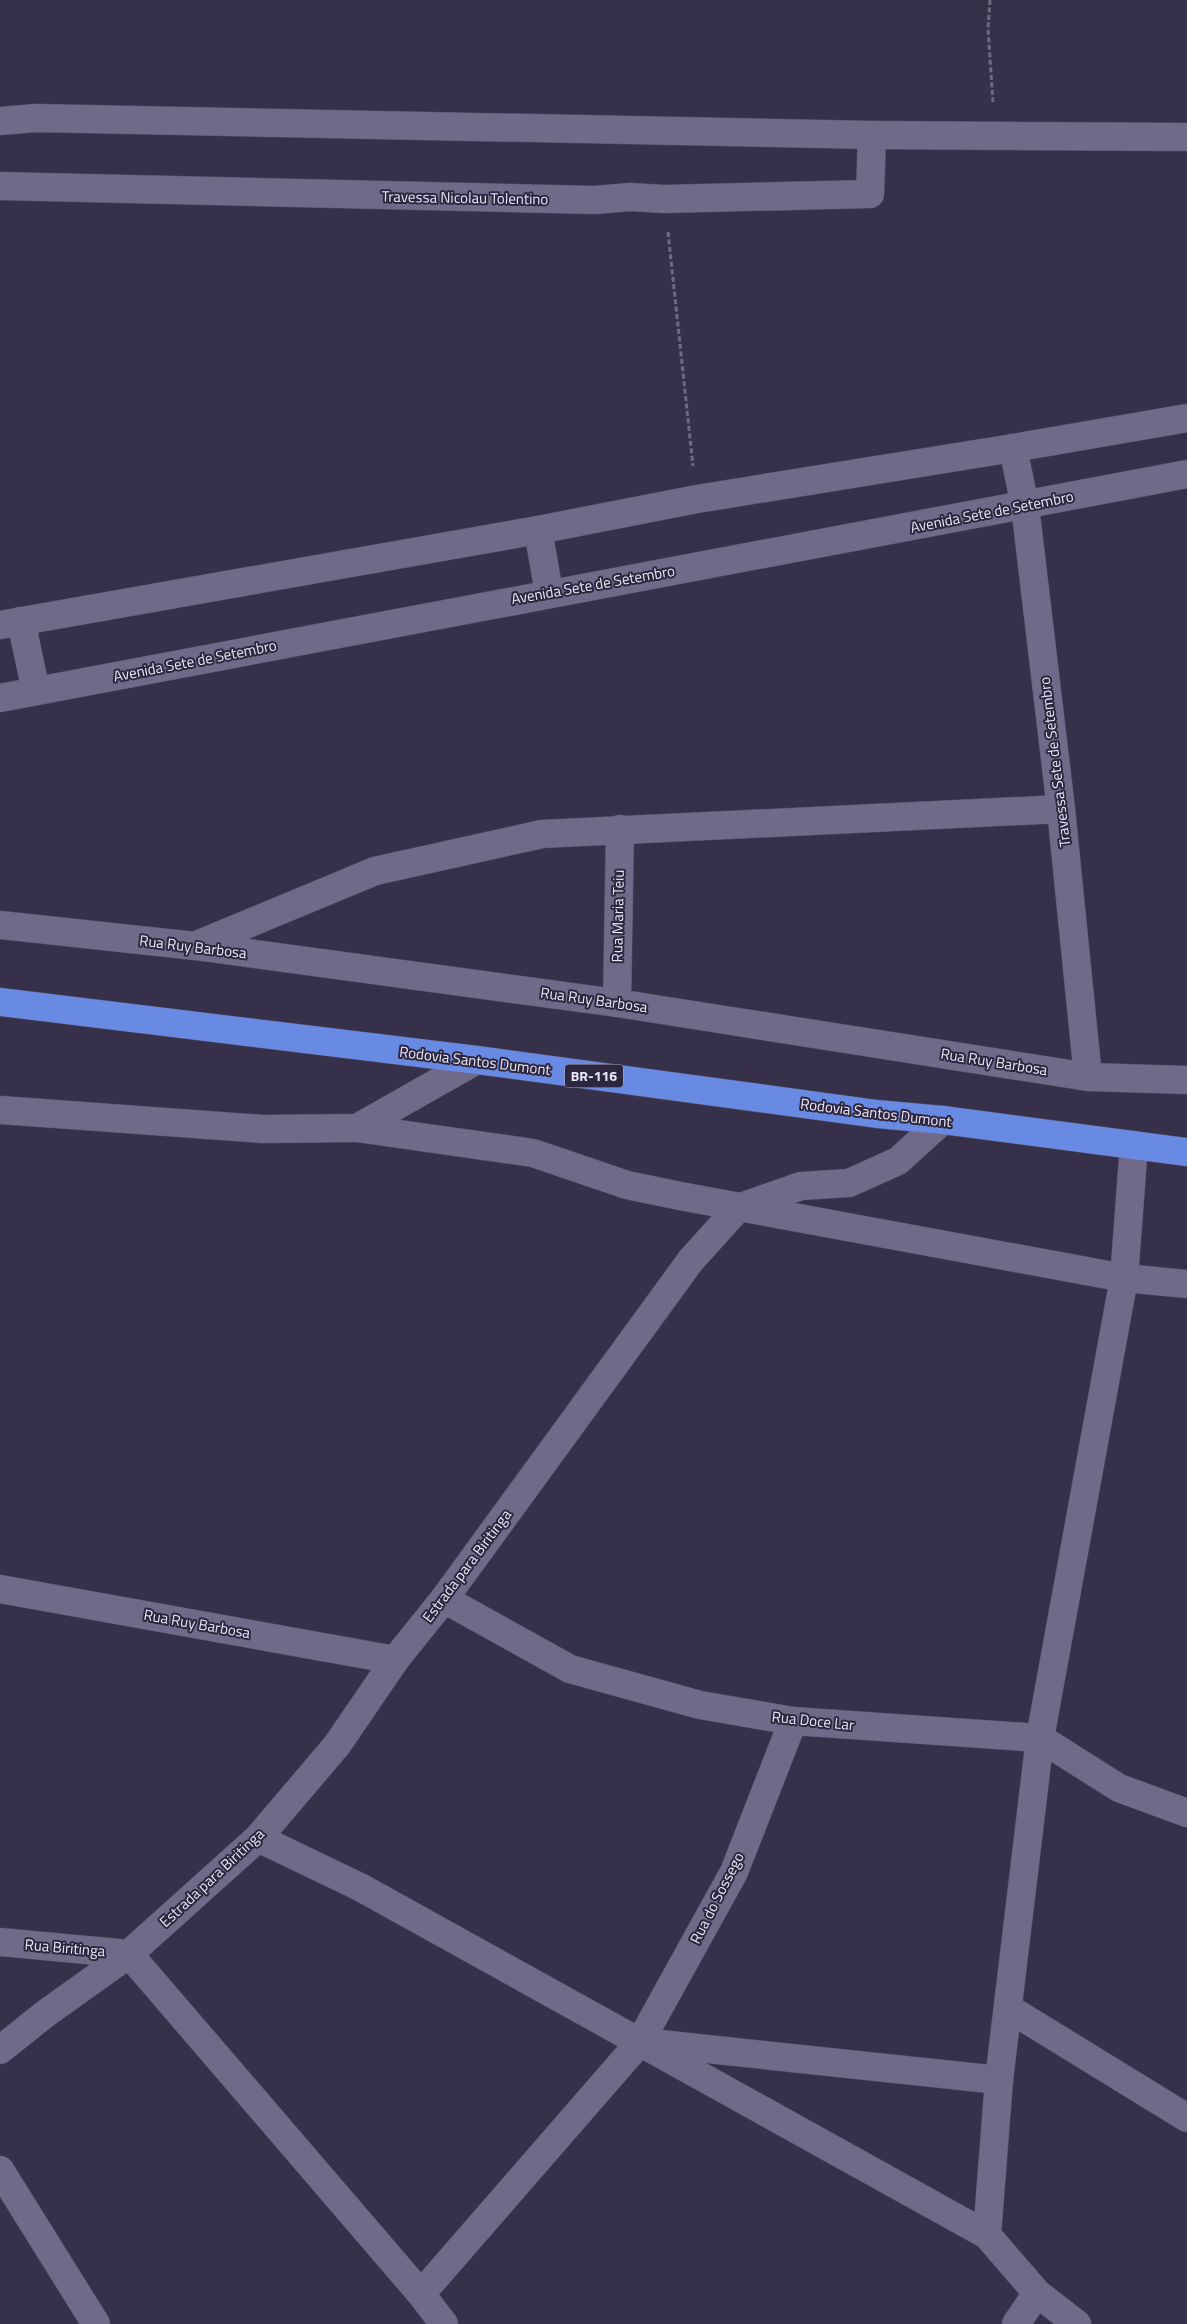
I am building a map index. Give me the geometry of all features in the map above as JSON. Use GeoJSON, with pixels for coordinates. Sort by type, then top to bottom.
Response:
{"type":"FeatureCollection","features":[{"type":"Feature","properties":{"kind":"highway","name":"Rodovia Santos Dumont"},"geometry":{"type":"LineString","coordinates":[[0,1002],[477,1060],[868,1113],[943,1120],[1187,1152]]}},
{"type":"Feature","properties":{"kind":"street"},"geometry":{"type":"LineString","coordinates":[[0,121],[36,118],[872,135],[1187,137]]}},
{"type":"Feature","properties":{"kind":"street","name":"Travessa Nicolau Tolentino"},"geometry":{"type":"LineString","coordinates":[[0,186],[595,200],[630,197],[664,199],[870,194],[872,135]]}},
{"type":"Feature","properties":{"kind":"street"},"geometry":{"type":"LineString","coordinates":[[36,691],[11,623],[538,530],[697,499],[1187,418]]}},
{"type":"Feature","properties":{"kind":"street","name":"Travessa Sete de Setembro"},"geometry":{"type":"LineString","coordinates":[[1013,448],[1025,506],[1061,809],[1088,1077]]}},
{"type":"Feature","properties":{"kind":"street","name":"Avenida Sete de Setembro"},"geometry":{"type":"LineString","coordinates":[[0,698],[1187,474]]}},
{"type":"Feature","properties":{"kind":"street"},"geometry":{"type":"LineString","coordinates":[[538,530],[549,593]]}},
{"type":"Feature","properties":{"kind":"street"},"geometry":{"type":"LineString","coordinates":[[195,946],[375,871],[542,834],[1061,809]]}},
{"type":"Feature","properties":{"kind":"street","name":"Rua Maria Teiu"},"geometry":{"type":"LineString","coordinates":[[617,1003],[620,829]]}},
{"type":"Feature","properties":{"kind":"street","name":"Rua Ruy Barbosa"},"geometry":{"type":"LineString","coordinates":[[0,925],[195,946],[617,1003],[1088,1077],[1187,1080]]}},
{"type":"Feature","properties":{"kind":"street"},"geometry":{"type":"LineString","coordinates":[[357,1128],[477,1060]]}},
{"type":"Feature","properties":{"kind":"street"},"geometry":{"type":"LineString","coordinates":[[0,1110],[253,1128],[357,1128],[533,1153],[627,1185],[738,1208],[1124,1278],[1187,1284]]}},
{"type":"Feature","properties":{"kind":"street","name":"Estrada para Biritinga"},"geometry":{"type":"LineString","coordinates":[[0,2050],[45,2014],[129,1954],[258,1838],[338,1745],[394,1660],[444,1599],[691,1260],[738,1208],[801,1186],[849,1183],[898,1161],[943,1120]]}},
{"type":"Feature","properties":{"kind":"street"},"geometry":{"type":"LineString","coordinates":[[986,2235],[999,2080],[1040,1738],[1124,1278],[1134,1145]]}},
{"type":"Feature","properties":{"kind":"street","name":"Rua Ruy Barbosa"},"geometry":{"type":"LineString","coordinates":[[0,1588],[394,1660]]}},
{"type":"Feature","properties":{"kind":"street","name":"Rua Doce Lar"},"geometry":{"type":"LineString","coordinates":[[444,1599],[570,1668],[700,1705],[793,1721],[1040,1738],[1119,1788],[1187,1812]]}},
{"type":"Feature","properties":{"kind":"street","name":"Rua do Sossego"},"geometry":{"type":"LineString","coordinates":[[421,2294],[640,2042],[734,1872],[793,1721]]}},
{"type":"Feature","properties":{"kind":"street"},"geometry":{"type":"LineString","coordinates":[[258,1838],[360,1886],[986,2235],[1037,2292],[1077,2324]]}},
{"type":"Feature","properties":{"kind":"street","name":"Rua Biritinga"},"geometry":{"type":"LineString","coordinates":[[0,1942],[129,1954]]}},
{"type":"Feature","properties":{"kind":"street"},"geometry":{"type":"LineString","coordinates":[[129,1954],[421,2294],[444,2324]]}},
{"type":"Feature","properties":{"kind":"street"},"geometry":{"type":"LineString","coordinates":[[1008,2008],[1187,2118]]}},
{"type":"Feature","properties":{"kind":"street"},"geometry":{"type":"LineString","coordinates":[[640,2042],[999,2080]]}},
{"type":"Feature","properties":{"kind":"street"},"geometry":{"type":"LineString","coordinates":[[0,2170],[96,2324]]}},
{"type":"Feature","properties":{"kind":"street"},"geometry":{"type":"LineString","coordinates":[[1016,2324],[1037,2292]]}},
{"type":"Feature","properties":{"kind":"path"},"geometry":{"type":"LineString","coordinates":[[990,0],[988,29],[996,135]]}},
{"type":"Feature","properties":{"kind":"path"},"geometry":{"type":"LineString","coordinates":[[664,199],[697,499]]}}]}
